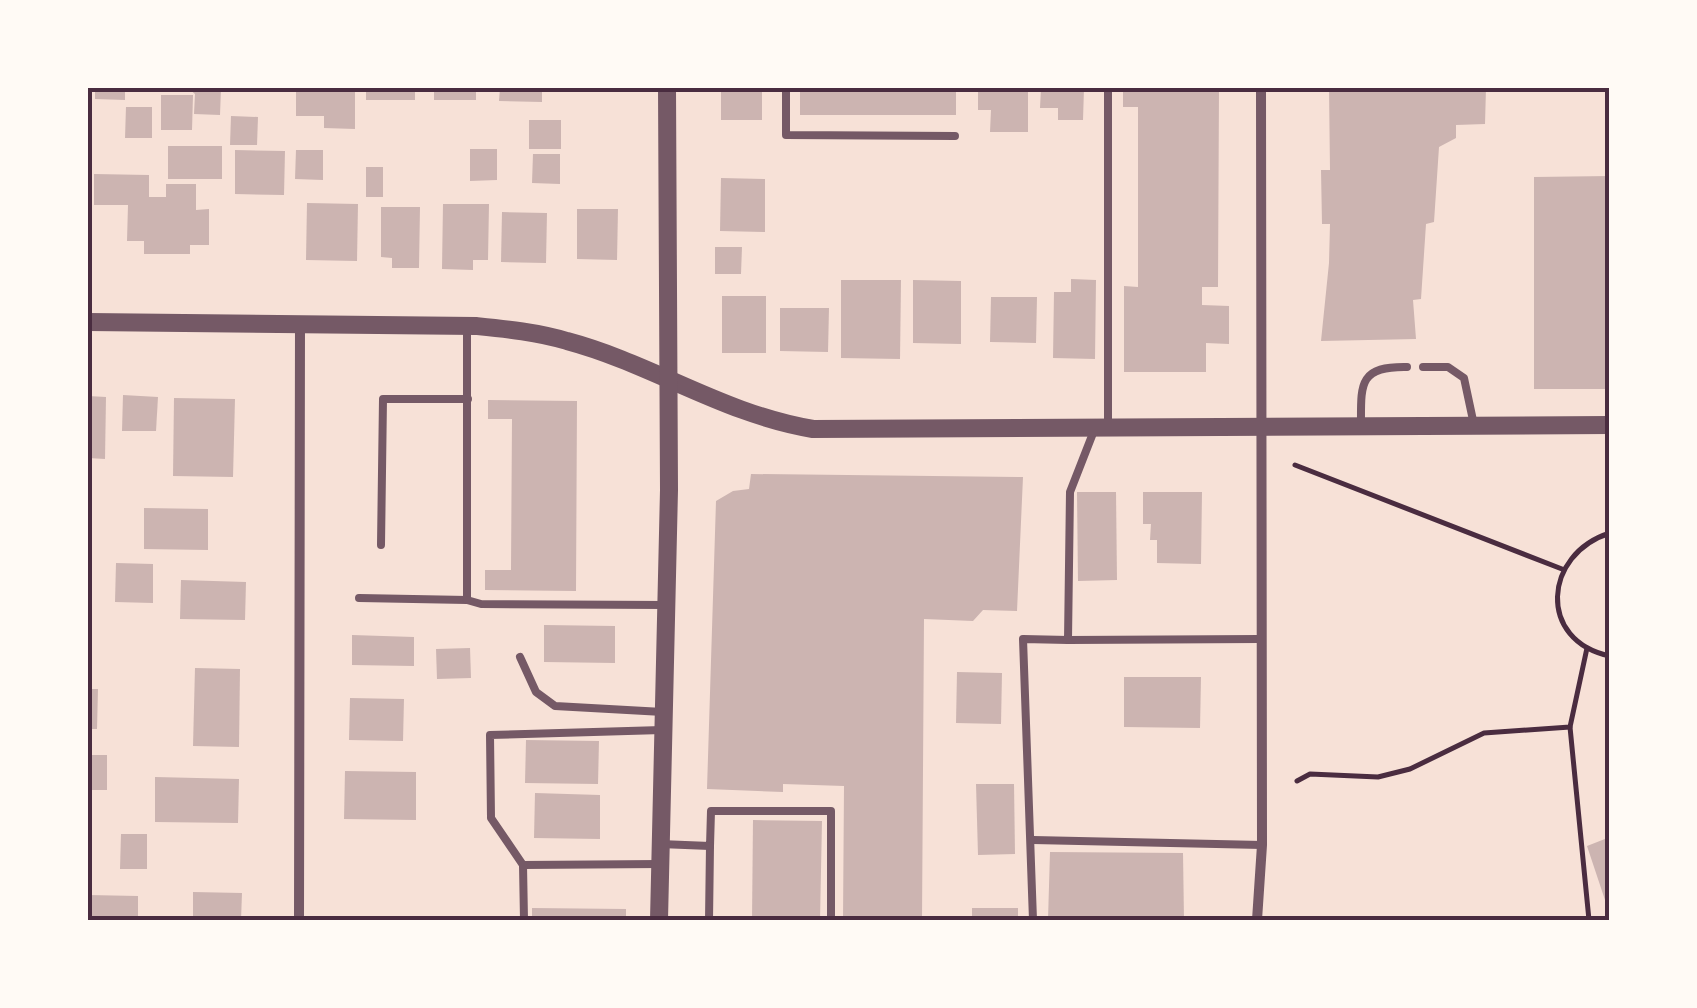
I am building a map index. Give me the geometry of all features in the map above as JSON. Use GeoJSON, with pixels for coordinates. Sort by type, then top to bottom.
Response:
{"type":"FeatureCollection","features":[{"type":"Feature","properties":{"kind":"street"},"geometry":{"type":"LineString","coordinates":[[659,920],[666,605],[667,88]]}},
{"type":"Feature","properties":{"kind":"street"},"geometry":{"type":"LineString","coordinates":[[1257,920],[1262,845],[1260,88]]}},
{"type":"Feature","properties":{"kind":"street"},"geometry":{"type":"LineString","coordinates":[[88,322],[467,326],[569,341],[720,405],[772,422],[814,429],[1610,425]]}},
{"type":"Feature","properties":{"kind":"street"},"geometry":{"type":"LineString","coordinates":[[299,920],[300,323]]}},
{"type":"Feature","properties":{"kind":"lane"},"geometry":{"type":"LineString","coordinates":[[786,88],[786,136],[955,136]]}},
{"type":"Feature","properties":{"kind":"lane"},"geometry":{"type":"LineString","coordinates":[[1068,640],[1070,492],[1102,428],[1108,88]]}},
{"type":"Feature","properties":{"kind":"lane"},"geometry":{"type":"LineString","coordinates":[[467,326],[468,600]]}},
{"type":"Feature","properties":{"kind":"lane"},"geometry":{"type":"LineString","coordinates":[[1361,426],[1361,392],[1367,376],[1382,366],[1406,367]]}},
{"type":"Feature","properties":{"kind":"lane"},"geometry":{"type":"LineString","coordinates":[[1423,367],[1448,368],[1464,378],[1474,425]]}},
{"type":"Feature","properties":{"kind":"lane"},"geometry":{"type":"LineString","coordinates":[[380,545],[383,399],[468,399]]}},
{"type":"Feature","properties":{"kind":"lane"},"geometry":{"type":"LineString","coordinates":[[358,598],[468,600],[482,604],[666,605]]}},
{"type":"Feature","properties":{"kind":"lane"},"geometry":{"type":"LineString","coordinates":[[1034,920],[1023,639],[1260,639]]}},
{"type":"Feature","properties":{"kind":"lane"},"geometry":{"type":"LineString","coordinates":[[520,657],[536,692],[555,706],[663,721]]}},
{"type":"Feature","properties":{"kind":"lane"},"geometry":{"type":"LineString","coordinates":[[524,920],[523,864],[491,818],[490,734],[663,721]]}},
{"type":"Feature","properties":{"kind":"lane"},"geometry":{"type":"LineString","coordinates":[[709,920],[711,811],[831,811],[832,920]]}},
{"type":"Feature","properties":{"kind":"lane"},"geometry":{"type":"LineString","coordinates":[[1033,840],[1262,845]]}},
{"type":"Feature","properties":{"kind":"lane"},"geometry":{"type":"LineString","coordinates":[[660,844],[710,846]]}},
{"type":"Feature","properties":{"kind":"lane"},"geometry":{"type":"LineString","coordinates":[[523,864],[660,864]]}},
{"type":"Feature","properties":{"kind":"path"},"geometry":{"type":"LineString","coordinates":[[1295,465],[1562,569]]}},
{"type":"Feature","properties":{"kind":"path"},"geometry":{"type":"LineString","coordinates":[[1610,533],[1591,539],[1562,569],[1558,609],[1566,628],[1587,648],[1610,656]]}},
{"type":"Feature","properties":{"kind":"path"},"geometry":{"type":"LineString","coordinates":[[1587,648],[1570,727],[1589,920]]}},
{"type":"Feature","properties":{"kind":"path"},"geometry":{"type":"LineString","coordinates":[[1297,781],[1310,774],[1378,777],[1410,769],[1484,733],[1570,727]]}},
{"type":"Feature","properties":{"kind":"building"},"geometry":{"type":"Polygon","coordinates":[[[95,88],[125,88],[125,100],[95,99],[95,88]]]}},
{"type":"Feature","properties":{"kind":"building"},"geometry":{"type":"Polygon","coordinates":[[[188,88],[221,88],[220,115],[194,114],[195,94],[188,88]]]}},
{"type":"Feature","properties":{"kind":"building"},"geometry":{"type":"Polygon","coordinates":[[[296,88],[355,88],[355,129],[324,128],[324,116],[296,116],[296,88]]]}},
{"type":"Feature","properties":{"kind":"building"},"geometry":{"type":"Polygon","coordinates":[[[366,88],[415,88],[415,100],[366,100],[366,88]]]}},
{"type":"Feature","properties":{"kind":"building"},"geometry":{"type":"Polygon","coordinates":[[[434,88],[476,88],[476,100],[434,100],[434,88]]]}},
{"type":"Feature","properties":{"kind":"building"},"geometry":{"type":"Polygon","coordinates":[[[500,88],[542,88],[542,102],[499,101],[500,88]]]}},
{"type":"Feature","properties":{"kind":"building"},"geometry":{"type":"Polygon","coordinates":[[[721,88],[762,88],[762,120],[721,120],[721,88]]]}},
{"type":"Feature","properties":{"kind":"building"},"geometry":{"type":"Polygon","coordinates":[[[800,88],[956,88],[956,115],[800,115],[800,88]]]}},
{"type":"Feature","properties":{"kind":"building"},"geometry":{"type":"Polygon","coordinates":[[[978,88],[1028,88],[1028,132],[990,132],[991,110],[978,110],[978,88]]]}},
{"type":"Feature","properties":{"kind":"building"},"geometry":{"type":"Polygon","coordinates":[[[1041,88],[1084,88],[1083,120],[1058,120],[1058,108],[1040,108],[1041,88]]]}},
{"type":"Feature","properties":{"kind":"building"},"geometry":{"type":"Polygon","coordinates":[[[1123,88],[1219,88],[1218,287],[1202,287],[1202,305],[1229,306],[1229,344],[1206,343],[1206,372],[1124,372],[1124,286],[1138,287],[1138,107],[1123,107],[1123,88]]]}},
{"type":"Feature","properties":{"kind":"building"},"geometry":{"type":"Polygon","coordinates":[[[1329,88],[1486,88],[1485,124],[1456,125],[1456,138],[1439,147],[1434,222],[1426,224],[1421,299],[1413,300],[1416,339],[1321,341],[1329,263],[1330,224],[1322,224],[1321,170],[1330,170],[1329,88]]]}},
{"type":"Feature","properties":{"kind":"building"},"geometry":{"type":"Polygon","coordinates":[[[161,95],[193,95],[192,130],[161,130],[161,95]]]}},
{"type":"Feature","properties":{"kind":"building"},"geometry":{"type":"Polygon","coordinates":[[[126,107],[152,107],[152,138],[125,138],[126,107]]]}},
{"type":"Feature","properties":{"kind":"building"},"geometry":{"type":"Polygon","coordinates":[[[231,116],[258,117],[257,145],[230,145],[231,116]]]}},
{"type":"Feature","properties":{"kind":"building"},"geometry":{"type":"Polygon","coordinates":[[[529,120],[561,120],[561,149],[529,149],[529,120]]]}},
{"type":"Feature","properties":{"kind":"building"},"geometry":{"type":"Polygon","coordinates":[[[168,146],[222,146],[222,179],[168,179],[168,146]]]}},
{"type":"Feature","properties":{"kind":"building"},"geometry":{"type":"Polygon","coordinates":[[[470,149],[497,149],[497,180],[470,181],[470,149]]]}},
{"type":"Feature","properties":{"kind":"building"},"geometry":{"type":"Polygon","coordinates":[[[235,150],[285,151],[284,195],[235,194],[235,150]]]}},
{"type":"Feature","properties":{"kind":"building"},"geometry":{"type":"Polygon","coordinates":[[[296,150],[323,150],[323,180],[295,179],[296,150]]]}},
{"type":"Feature","properties":{"kind":"building"},"geometry":{"type":"Polygon","coordinates":[[[533,154],[560,154],[560,184],[532,183],[533,154]]]}},
{"type":"Feature","properties":{"kind":"building"},"geometry":{"type":"Polygon","coordinates":[[[366,167],[383,167],[383,197],[366,197],[366,167]]]}},
{"type":"Feature","properties":{"kind":"building"},"geometry":{"type":"Polygon","coordinates":[[[94,174],[149,175],[149,197],[166,197],[166,184],[196,184],[196,210],[209,209],[209,245],[190,245],[190,254],[144,254],[144,241],[127,241],[128,205],[94,205],[94,174]]]}},
{"type":"Feature","properties":{"kind":"building"},"geometry":{"type":"Polygon","coordinates":[[[1610,176],[1610,389],[1534,389],[1534,177],[1610,176]]]}},
{"type":"Feature","properties":{"kind":"building"},"geometry":{"type":"Polygon","coordinates":[[[721,178],[765,179],[765,232],[720,231],[721,178]]]}},
{"type":"Feature","properties":{"kind":"building"},"geometry":{"type":"Polygon","coordinates":[[[307,203],[358,204],[357,261],[306,260],[307,203]]]}},
{"type":"Feature","properties":{"kind":"building"},"geometry":{"type":"Polygon","coordinates":[[[443,204],[489,204],[488,260],[473,260],[473,270],[442,269],[443,204]]]}},
{"type":"Feature","properties":{"kind":"building"},"geometry":{"type":"Polygon","coordinates":[[[381,207],[420,207],[419,268],[392,268],[392,258],[381,257],[381,207]]]}},
{"type":"Feature","properties":{"kind":"building"},"geometry":{"type":"Polygon","coordinates":[[[577,209],[618,209],[617,260],[577,259],[577,209]]]}},
{"type":"Feature","properties":{"kind":"building"},"geometry":{"type":"Polygon","coordinates":[[[502,212],[547,213],[546,263],[501,262],[502,212]]]}},
{"type":"Feature","properties":{"kind":"building"},"geometry":{"type":"Polygon","coordinates":[[[715,247],[742,247],[741,274],[715,274],[715,247]]]}},
{"type":"Feature","properties":{"kind":"building"},"geometry":{"type":"Polygon","coordinates":[[[1071,279],[1096,280],[1095,359],[1053,358],[1054,292],[1071,292],[1071,279]]]}},
{"type":"Feature","properties":{"kind":"building"},"geometry":{"type":"Polygon","coordinates":[[[841,280],[901,280],[900,359],[841,358],[841,280]]]}},
{"type":"Feature","properties":{"kind":"building"},"geometry":{"type":"Polygon","coordinates":[[[913,280],[961,281],[961,344],[913,343],[913,280]]]}},
{"type":"Feature","properties":{"kind":"building"},"geometry":{"type":"Polygon","coordinates":[[[722,296],[766,296],[766,353],[722,353],[722,296]]]}},
{"type":"Feature","properties":{"kind":"building"},"geometry":{"type":"Polygon","coordinates":[[[991,297],[1037,297],[1036,343],[990,342],[991,297]]]}},
{"type":"Feature","properties":{"kind":"building"},"geometry":{"type":"Polygon","coordinates":[[[780,308],[829,308],[828,352],[780,351],[780,308]]]}},
{"type":"Feature","properties":{"kind":"building"},"geometry":{"type":"Polygon","coordinates":[[[123,395],[158,397],[156,431],[122,431],[123,395]]]}},
{"type":"Feature","properties":{"kind":"building"},"geometry":{"type":"Polygon","coordinates":[[[88,396],[106,397],[105,459],[88,458],[88,396]]]}},
{"type":"Feature","properties":{"kind":"building"},"geometry":{"type":"Polygon","coordinates":[[[174,398],[235,399],[233,477],[173,476],[174,398]]]}},
{"type":"Feature","properties":{"kind":"building"},"geometry":{"type":"Polygon","coordinates":[[[488,400],[577,401],[576,591],[485,590],[485,570],[511,570],[512,419],[488,419],[488,400]]]}},
{"type":"Feature","properties":{"kind":"building"},"geometry":{"type":"Polygon","coordinates":[[[751,474],[1023,477],[1017,611],[983,610],[973,621],[924,619],[922,920],[843,920],[844,786],[783,784],[783,792],[707,789],[716,501],[733,491],[749,489],[751,474]]]}},
{"type":"Feature","properties":{"kind":"building"},"geometry":{"type":"Polygon","coordinates":[[[1077,492],[1116,492],[1117,580],[1078,581],[1077,492]]]}},
{"type":"Feature","properties":{"kind":"building"},"geometry":{"type":"Polygon","coordinates":[[[1143,492],[1202,492],[1201,564],[1157,563],[1157,540],[1150,540],[1151,524],[1143,524],[1143,492]]]}},
{"type":"Feature","properties":{"kind":"building"},"geometry":{"type":"Polygon","coordinates":[[[144,508],[208,509],[208,550],[144,549],[144,508]]]}},
{"type":"Feature","properties":{"kind":"building"},"geometry":{"type":"Polygon","coordinates":[[[116,563],[153,564],[153,603],[115,602],[116,563]]]}},
{"type":"Feature","properties":{"kind":"building"},"geometry":{"type":"Polygon","coordinates":[[[181,580],[246,582],[245,620],[180,619],[181,580]]]}},
{"type":"Feature","properties":{"kind":"building"},"geometry":{"type":"Polygon","coordinates":[[[544,625],[615,626],[615,663],[544,662],[544,625]]]}},
{"type":"Feature","properties":{"kind":"building"},"geometry":{"type":"Polygon","coordinates":[[[352,635],[414,637],[414,666],[352,665],[352,635]]]}},
{"type":"Feature","properties":{"kind":"building"},"geometry":{"type":"Polygon","coordinates":[[[470,648],[471,678],[437,679],[436,649],[470,648]]]}},
{"type":"Feature","properties":{"kind":"building"},"geometry":{"type":"Polygon","coordinates":[[[195,668],[240,669],[239,747],[193,746],[195,668]]]}},
{"type":"Feature","properties":{"kind":"building"},"geometry":{"type":"Polygon","coordinates":[[[957,672],[1002,673],[1001,724],[956,723],[957,672]]]}},
{"type":"Feature","properties":{"kind":"building"},"geometry":{"type":"Polygon","coordinates":[[[1124,677],[1201,677],[1200,728],[1124,727],[1124,677]]]}},
{"type":"Feature","properties":{"kind":"building"},"geometry":{"type":"Polygon","coordinates":[[[88,689],[98,689],[97,729],[88,729],[88,689]]]}},
{"type":"Feature","properties":{"kind":"building"},"geometry":{"type":"Polygon","coordinates":[[[350,698],[404,699],[403,741],[349,740],[350,698]]]}},
{"type":"Feature","properties":{"kind":"building"},"geometry":{"type":"Polygon","coordinates":[[[526,740],[599,741],[598,784],[525,783],[526,740]]]}},
{"type":"Feature","properties":{"kind":"building"},"geometry":{"type":"Polygon","coordinates":[[[88,755],[107,755],[107,790],[88,790],[88,755]]]}},
{"type":"Feature","properties":{"kind":"building"},"geometry":{"type":"Polygon","coordinates":[[[345,771],[416,772],[416,820],[344,819],[345,771]]]}},
{"type":"Feature","properties":{"kind":"building"},"geometry":{"type":"Polygon","coordinates":[[[155,777],[239,779],[238,823],[155,822],[155,777]]]}},
{"type":"Feature","properties":{"kind":"building"},"geometry":{"type":"Polygon","coordinates":[[[976,784],[1014,784],[1015,854],[978,855],[976,784]]]}},
{"type":"Feature","properties":{"kind":"building"},"geometry":{"type":"Polygon","coordinates":[[[535,793],[600,795],[600,839],[534,838],[535,793]]]}},
{"type":"Feature","properties":{"kind":"building"},"geometry":{"type":"Polygon","coordinates":[[[753,820],[822,821],[820,920],[752,920],[753,820]]]}},
{"type":"Feature","properties":{"kind":"building"},"geometry":{"type":"Polygon","coordinates":[[[121,834],[147,834],[147,869],[120,869],[121,834]]]}},
{"type":"Feature","properties":{"kind":"building"},"geometry":{"type":"Polygon","coordinates":[[[1610,837],[1610,912],[1609,912],[1587,846],[1610,837]]]}},
{"type":"Feature","properties":{"kind":"building"},"geometry":{"type":"Polygon","coordinates":[[[1050,852],[1183,853],[1184,920],[1048,920],[1050,852]]]}},
{"type":"Feature","properties":{"kind":"building"},"geometry":{"type":"Polygon","coordinates":[[[193,892],[242,893],[241,920],[193,920],[193,892]]]}},
{"type":"Feature","properties":{"kind":"building"},"geometry":{"type":"Polygon","coordinates":[[[88,895],[138,896],[138,920],[88,920],[88,895]]]}},
{"type":"Feature","properties":{"kind":"building"},"geometry":{"type":"Polygon","coordinates":[[[532,908],[626,909],[626,920],[532,920],[532,908]]]}},
{"type":"Feature","properties":{"kind":"building"},"geometry":{"type":"Polygon","coordinates":[[[972,908],[1018,908],[1018,920],[972,920],[972,908]]]}}]}
